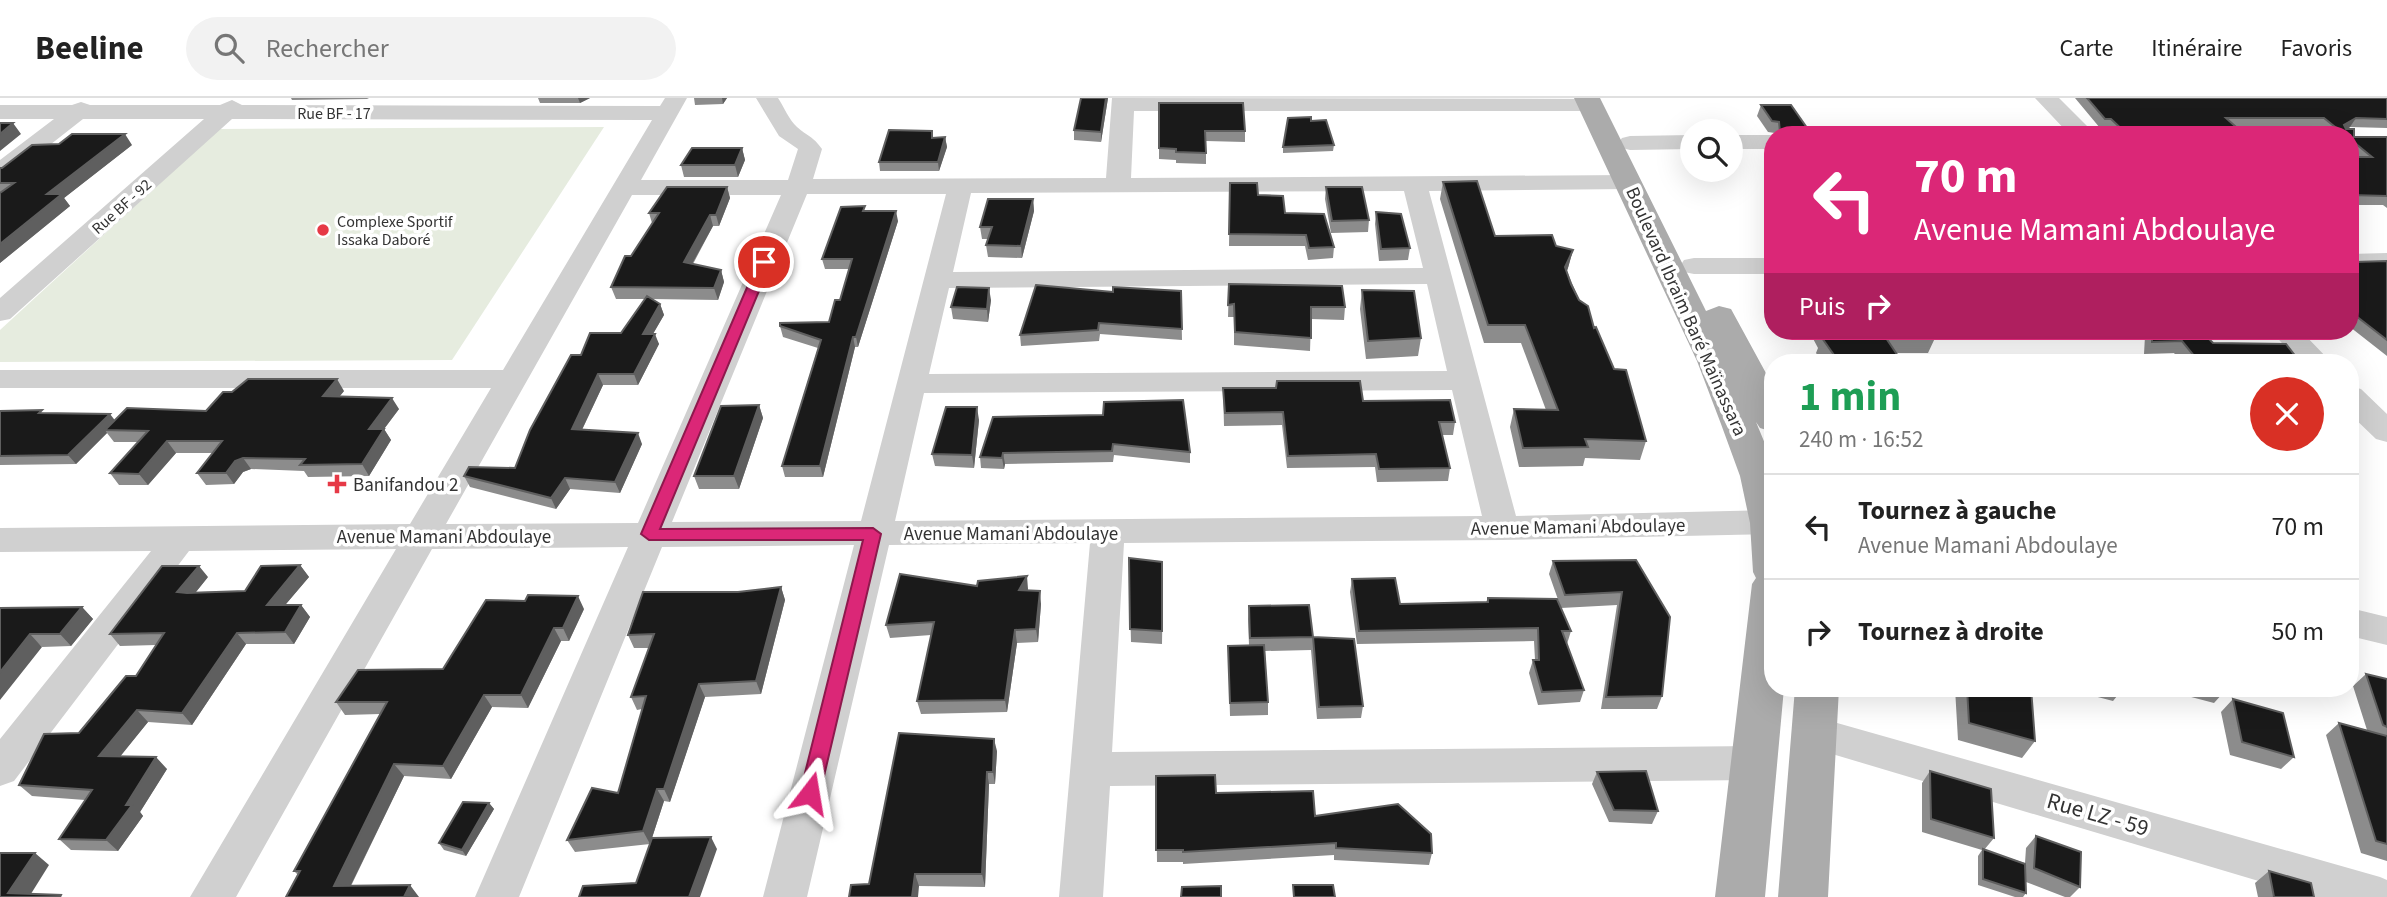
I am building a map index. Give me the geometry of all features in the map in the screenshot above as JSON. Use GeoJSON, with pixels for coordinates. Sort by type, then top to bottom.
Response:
{"type":"FeatureCollection","features":[{"type":"Feature","properties":{"kind":"main road","name":"Boulevard Ibraim Baré Maïnassara"},"geometry":{"type":"LineString","coordinates":[[1595,100],[1630,143],[1764,402]]}},
{"type":"Feature","properties":{"kind":"main road","name":"Boulevard Ibraim Baré Maïnassara"},"geometry":{"type":"LineString","coordinates":[[1595,100],[1629,182],[1714,361],[1740,424],[1764,496]]}},
{"type":"Feature","properties":{"kind":"main road"},"geometry":{"type":"LineString","coordinates":[[1740,897],[1764,674]]}},
{"type":"Feature","properties":{"kind":"main road"},"geometry":{"type":"LineString","coordinates":[[1804,897],[1816,710]]}},
{"type":"Feature","properties":{"kind":"street"},"geometry":{"type":"LineString","coordinates":[[497,897],[806,166],[810,149],[803,140],[787,131],[767,98]]}},
{"type":"Feature","properties":{"kind":"street"},"geometry":{"type":"LineString","coordinates":[[2046,98],[2075,126]]}},
{"type":"Feature","properties":{"kind":"street"},"geometry":{"type":"LineString","coordinates":[[1118,186],[1122,101],[1595,100]]}},
{"type":"Feature","properties":{"kind":"street"},"geometry":{"type":"LineString","coordinates":[[0,172],[86,105]]}},
{"type":"Feature","properties":{"kind":"street","name":"Rue BF - 17"},"geometry":{"type":"LineString","coordinates":[[0,112],[86,105],[671,106]]}},
{"type":"Feature","properties":{"kind":"street","name":"Rue BF - 92"},"geometry":{"type":"LineString","coordinates":[[0,313],[233,106]]}},
{"type":"Feature","properties":{"kind":"street"},"geometry":{"type":"LineString","coordinates":[[212,897],[671,106]]}},
{"type":"Feature","properties":{"kind":"street"},"geometry":{"type":"LineString","coordinates":[[1630,143],[1680,142]]}},
{"type":"Feature","properties":{"kind":"street"},"geometry":{"type":"LineString","coordinates":[[1743,142],[1764,142]]}},
{"type":"Feature","properties":{"kind":"street"},"geometry":{"type":"LineString","coordinates":[[625,188],[1629,182]]}},
{"type":"Feature","properties":{"kind":"street"},"geometry":{"type":"LineString","coordinates":[[1415,183],[1502,528]]}},
{"type":"Feature","properties":{"kind":"street"},"geometry":{"type":"LineString","coordinates":[[785,897],[960,186]]}},
{"type":"Feature","properties":{"kind":"street"},"geometry":{"type":"LineString","coordinates":[[2359,262],[2387,261]]}},
{"type":"Feature","properties":{"kind":"street"},"geometry":{"type":"LineString","coordinates":[[1694,266],[1764,266]]}},
{"type":"Feature","properties":{"kind":"street"},"geometry":{"type":"LineString","coordinates":[[938,280],[1437,276]]}},
{"type":"Feature","properties":{"kind":"street"},"geometry":{"type":"LineString","coordinates":[[2293,340],[2308,354]]}},
{"type":"Feature","properties":{"kind":"street"},"geometry":{"type":"LineString","coordinates":[[0,379],[514,379]]}},
{"type":"Feature","properties":{"kind":"street"},"geometry":{"type":"LineString","coordinates":[[912,384],[1465,380]]}},
{"type":"Feature","properties":{"kind":"street"},"geometry":{"type":"LineString","coordinates":[[2359,406],[2375,425]]}},
{"type":"Feature","properties":{"kind":"street","name":"Avenue Mamani Abdoulaye"},"geometry":{"type":"LineString","coordinates":[[0,540],[1108,532],[1764,523]]}},
{"type":"Feature","properties":{"kind":"street"},"geometry":{"type":"LineString","coordinates":[[1081,897],[1108,532]]}},
{"type":"Feature","properties":{"kind":"street"},"geometry":{"type":"LineString","coordinates":[[0,769],[181,537]]}},
{"type":"Feature","properties":{"kind":"street"},"geometry":{"type":"LineString","coordinates":[[2359,624],[2387,631]]}},
{"type":"Feature","properties":{"kind":"street","name":"Rue LZ - 59"},"geometry":{"type":"LineString","coordinates":[[1816,710],[2380,897]]}},
{"type":"Feature","properties":{"kind":"street"},"geometry":{"type":"LineString","coordinates":[[1089,769],[1755,763]]}},
{"type":"Feature","properties":{"kind":"shaded area","name":"Complexe Sportif Issaka Daboré"},"geometry":{"type":"Polygon","coordinates":[[[604,127],[452,360],[0,362],[0,330],[219,129],[604,127]]]}},
{"type":"Feature","properties":{"kind":"building"},"geometry":{"type":"Polygon","coordinates":[[[1081,98],[1106,98],[1101,132],[1074,130],[1081,98]]]}},
{"type":"Feature","properties":{"kind":"building"},"geometry":{"type":"Polygon","coordinates":[[[2087,98],[2387,98],[2387,119],[2356,118],[2344,126],[2334,126],[2324,118],[2226,118],[2235,126],[2118,126],[2111,119],[2105,119],[2087,98]]]}},
{"type":"Feature","properties":{"kind":"building"},"geometry":{"type":"Polygon","coordinates":[[[1159,103],[1243,103],[1245,131],[1205,131],[1206,153],[1176,152],[1176,149],[1159,148],[1159,103]]]}},
{"type":"Feature","properties":{"kind":"building"},"geometry":{"type":"Polygon","coordinates":[[[1761,105],[1791,105],[1806,126],[1779,126],[1779,122],[1772,121],[1761,105]]]}},
{"type":"Feature","properties":{"kind":"building"},"geometry":{"type":"Polygon","coordinates":[[[1311,117],[1311,121],[1326,120],[1334,145],[1283,147],[1288,118],[1311,117]]]}},
{"type":"Feature","properties":{"kind":"building"},"geometry":{"type":"Polygon","coordinates":[[[0,123],[13,123],[0,134],[0,123]]]}},
{"type":"Feature","properties":{"kind":"building"},"geometry":{"type":"Polygon","coordinates":[[[889,130],[932,131],[932,138],[945,137],[938,162],[879,162],[889,130]]]}},
{"type":"Feature","properties":{"kind":"building"},"geometry":{"type":"Polygon","coordinates":[[[72,134],[125,134],[47,194],[62,194],[0,244],[0,193],[14,183],[0,183],[0,168],[32,145],[59,144],[72,134]]]}},
{"type":"Feature","properties":{"kind":"building"},"geometry":{"type":"Polygon","coordinates":[[[2359,137],[2387,137],[2387,196],[2359,195],[2359,157],[2372,157],[2359,146],[2359,137]]]}},
{"type":"Feature","properties":{"kind":"building"},"geometry":{"type":"Polygon","coordinates":[[[692,148],[742,148],[735,165],[681,165],[692,148]]]}},
{"type":"Feature","properties":{"kind":"building"},"geometry":{"type":"Polygon","coordinates":[[[1477,181],[1495,236],[1552,235],[1556,246],[1573,250],[1565,267],[1571,284],[1579,300],[1588,306],[1594,328],[1596,327],[1614,369],[1626,370],[1646,441],[1585,439],[1588,447],[1523,448],[1514,409],[1558,410],[1525,325],[1488,325],[1443,182],[1477,181]]]}},
{"type":"Feature","properties":{"kind":"building"},"geometry":{"type":"Polygon","coordinates":[[[1230,183],[1257,183],[1258,195],[1283,196],[1285,213],[1324,214],[1334,247],[1309,248],[1306,235],[1229,234],[1230,183]]]}},
{"type":"Feature","properties":{"kind":"building"},"geometry":{"type":"Polygon","coordinates":[[[667,187],[727,187],[716,215],[710,215],[684,262],[721,270],[714,288],[611,287],[625,256],[631,256],[659,213],[649,213],[667,187]]]}},
{"type":"Feature","properties":{"kind":"building"},"geometry":{"type":"Polygon","coordinates":[[[1326,187],[1362,187],[1369,220],[1332,221],[1326,187]]]}},
{"type":"Feature","properties":{"kind":"building"},"geometry":{"type":"Polygon","coordinates":[[[988,199],[1033,199],[1021,246],[986,245],[992,227],[980,227],[988,199]]]}},
{"type":"Feature","properties":{"kind":"building"},"geometry":{"type":"Polygon","coordinates":[[[865,206],[863,211],[896,211],[856,337],[853,337],[820,466],[782,466],[821,340],[780,326],[780,323],[829,322],[835,300],[840,300],[852,259],[822,259],[841,207],[865,206]]]}},
{"type":"Feature","properties":{"kind":"building"},"geometry":{"type":"Polygon","coordinates":[[[1376,212],[1401,214],[1410,248],[1381,249],[1376,212]]]}},
{"type":"Feature","properties":{"kind":"building"},"geometry":{"type":"Polygon","coordinates":[[[2387,261],[2387,340],[2359,318],[2359,262],[2387,261]]]}},
{"type":"Feature","properties":{"kind":"building"},"geometry":{"type":"Polygon","coordinates":[[[1229,284],[1342,286],[1345,307],[1311,307],[1311,338],[1235,332],[1234,304],[1228,305],[1229,284]]]}},
{"type":"Feature","properties":{"kind":"building"},"geometry":{"type":"Polygon","coordinates":[[[1036,285],[1113,292],[1113,287],[1181,291],[1182,329],[1099,323],[1098,330],[1020,335],[1036,285]]]}},
{"type":"Feature","properties":{"kind":"building"},"geometry":{"type":"Polygon","coordinates":[[[957,287],[989,288],[987,309],[951,307],[957,287]]]}},
{"type":"Feature","properties":{"kind":"building"},"geometry":{"type":"Polygon","coordinates":[[[1362,290],[1414,291],[1421,338],[1368,341],[1362,290]]]}},
{"type":"Feature","properties":{"kind":"building"},"geometry":{"type":"Polygon","coordinates":[[[647,296],[660,304],[643,334],[655,334],[634,374],[598,374],[572,429],[638,433],[615,482],[565,478],[551,498],[464,476],[469,467],[515,468],[530,430],[571,355],[581,355],[590,333],[621,333],[647,296]]]}},
{"type":"Feature","properties":{"kind":"building"},"geometry":{"type":"Polygon","coordinates":[[[1823,340],[1887,340],[1897,354],[1833,354],[1823,340]]]}},
{"type":"Feature","properties":{"kind":"building"},"geometry":{"type":"Polygon","coordinates":[[[2210,340],[2213,343],[2286,344],[2294,354],[2193,354],[2182,341],[2152,342],[2210,340]]]}},
{"type":"Feature","properties":{"kind":"building"},"geometry":{"type":"Polygon","coordinates":[[[248,379],[337,379],[323,396],[392,398],[369,429],[384,429],[362,464],[300,465],[305,459],[243,458],[235,461],[226,473],[197,473],[222,441],[167,441],[139,474],[110,473],[148,431],[105,430],[127,408],[206,411],[223,392],[232,392],[248,379]]]}},
{"type":"Feature","properties":{"kind":"building"},"geometry":{"type":"Polygon","coordinates":[[[1277,381],[1360,381],[1363,401],[1450,400],[1455,422],[1439,422],[1450,468],[1379,469],[1376,454],[1288,456],[1283,412],[1225,413],[1223,388],[1276,388],[1277,381]]]}},
{"type":"Feature","properties":{"kind":"building"},"geometry":{"type":"Polygon","coordinates":[[[1183,400],[1190,452],[1113,444],[1112,451],[1003,453],[1002,458],[980,457],[993,417],[1103,415],[1104,402],[1183,400]]]}},
{"type":"Feature","properties":{"kind":"building"},"geometry":{"type":"Polygon","coordinates":[[[759,405],[734,476],[694,476],[721,406],[759,405]]]}},
{"type":"Feature","properties":{"kind":"building"},"geometry":{"type":"Polygon","coordinates":[[[946,407],[977,407],[972,455],[932,454],[946,407]]]}},
{"type":"Feature","properties":{"kind":"building"},"geometry":{"type":"Polygon","coordinates":[[[42,410],[39,413],[110,414],[68,455],[0,456],[0,411],[42,410]]]}},
{"type":"Feature","properties":{"kind":"building"},"geometry":{"type":"Polygon","coordinates":[[[1129,558],[1162,562],[1162,631],[1130,629],[1129,558]]]}},
{"type":"Feature","properties":{"kind":"building"},"geometry":{"type":"Polygon","coordinates":[[[1636,560],[1670,617],[1662,696],[1606,697],[1622,592],[1565,595],[1553,561],[1636,560]]]}},
{"type":"Feature","properties":{"kind":"building"},"geometry":{"type":"Polygon","coordinates":[[[300,565],[267,605],[301,605],[285,632],[237,633],[182,713],[137,710],[99,756],[156,757],[126,805],[132,805],[106,840],[59,839],[92,790],[19,785],[44,734],[79,733],[126,676],[136,676],[164,633],[110,634],[162,566],[199,566],[177,592],[187,593],[245,591],[261,566],[300,565]]]}},
{"type":"Feature","properties":{"kind":"building"},"geometry":{"type":"Polygon","coordinates":[[[900,574],[977,586],[978,581],[1027,576],[1019,590],[1040,591],[1036,629],[1015,630],[1005,700],[917,701],[934,622],[886,625],[900,574]]]}},
{"type":"Feature","properties":{"kind":"building"},"geometry":{"type":"Polygon","coordinates":[[[1395,578],[1400,604],[1488,602],[1488,598],[1557,599],[1571,631],[1562,631],[1584,690],[1542,692],[1533,660],[1539,660],[1538,628],[1359,631],[1352,579],[1395,578]]]}},
{"type":"Feature","properties":{"kind":"building"},"geometry":{"type":"Polygon","coordinates":[[[781,587],[756,681],[699,684],[664,789],[657,789],[643,831],[567,840],[592,788],[618,793],[646,696],[631,697],[654,634],[628,635],[643,592],[738,592],[781,587]]]}},
{"type":"Feature","properties":{"kind":"building"},"geometry":{"type":"Polygon","coordinates":[[[528,595],[578,596],[563,628],[554,628],[521,695],[484,695],[443,766],[394,764],[334,886],[410,885],[404,897],[286,897],[300,871],[294,871],[387,702],[336,702],[358,670],[443,669],[486,600],[525,601],[528,595]]]}},
{"type":"Feature","properties":{"kind":"building"},"geometry":{"type":"Polygon","coordinates":[[[1309,605],[1313,637],[1250,638],[1249,606],[1309,605]]]}},
{"type":"Feature","properties":{"kind":"building"},"geometry":{"type":"Polygon","coordinates":[[[82,607],[60,634],[30,634],[0,672],[0,608],[82,607]]]}},
{"type":"Feature","properties":{"kind":"building"},"geometry":{"type":"Polygon","coordinates":[[[1313,637],[1354,639],[1363,706],[1319,707],[1313,637]]]}},
{"type":"Feature","properties":{"kind":"building"},"geometry":{"type":"Polygon","coordinates":[[[1264,645],[1268,702],[1230,703],[1228,646],[1264,645]]]}},
{"type":"Feature","properties":{"kind":"building"},"geometry":{"type":"Polygon","coordinates":[[[2366,674],[2387,679],[2387,727],[2383,725],[2366,674]]]}},
{"type":"Feature","properties":{"kind":"building"},"geometry":{"type":"Polygon","coordinates":[[[1968,697],[2032,697],[2035,741],[1969,723],[1968,697]]]}},
{"type":"Feature","properties":{"kind":"building"},"geometry":{"type":"Polygon","coordinates":[[[2233,699],[2283,713],[2294,757],[2242,742],[2233,699]]]}},
{"type":"Feature","properties":{"kind":"building"},"geometry":{"type":"Polygon","coordinates":[[[2339,723],[2387,736],[2387,844],[2376,841],[2339,723]]]}},
{"type":"Feature","properties":{"kind":"building"},"geometry":{"type":"Polygon","coordinates":[[[899,733],[994,739],[993,772],[987,772],[982,874],[915,874],[912,897],[849,897],[851,885],[869,884],[899,733]]]}},
{"type":"Feature","properties":{"kind":"building"},"geometry":{"type":"Polygon","coordinates":[[[1646,771],[1658,811],[1614,810],[1597,772],[1646,771]]]}},
{"type":"Feature","properties":{"kind":"building"},"geometry":{"type":"Polygon","coordinates":[[[1930,771],[1991,789],[1994,838],[1931,819],[1930,771]]]}},
{"type":"Feature","properties":{"kind":"building"},"geometry":{"type":"Polygon","coordinates":[[[1215,775],[1216,793],[1313,791],[1315,816],[1398,804],[1431,834],[1432,853],[1336,848],[1336,843],[1183,852],[1156,850],[1156,776],[1215,775]]]}},
{"type":"Feature","properties":{"kind":"building"},"geometry":{"type":"Polygon","coordinates":[[[463,802],[489,803],[462,850],[439,843],[463,802]]]}},
{"type":"Feature","properties":{"kind":"building"},"geometry":{"type":"Polygon","coordinates":[[[2036,836],[2081,852],[2080,887],[2034,868],[2036,836]]]}},
{"type":"Feature","properties":{"kind":"building"},"geometry":{"type":"Polygon","coordinates":[[[711,837],[689,897],[579,897],[583,886],[636,883],[652,838],[711,837]]]}},
{"type":"Feature","properties":{"kind":"building"},"geometry":{"type":"Polygon","coordinates":[[[1983,849],[2025,864],[2026,893],[1983,879],[1983,849]]]}},
{"type":"Feature","properties":{"kind":"building"},"geometry":{"type":"Polygon","coordinates":[[[0,853],[35,853],[8,893],[61,895],[60,897],[0,897],[0,853]]]}},
{"type":"Feature","properties":{"kind":"building"},"geometry":{"type":"Polygon","coordinates":[[[2269,871],[2311,883],[2314,897],[2274,897],[2269,871]]]}},
{"type":"Feature","properties":{"kind":"building"},"geometry":{"type":"Polygon","coordinates":[[[1293,885],[1333,885],[1335,897],[1294,897],[1293,885]]]}},
{"type":"Feature","properties":{"kind":"building"},"geometry":{"type":"Polygon","coordinates":[[[1221,886],[1221,897],[1181,897],[1182,887],[1221,886]]]}},
{"type":"Feature","properties":{"kind":"place","name":"Complexe Sportif Issaka Daboré"},"geometry":{"type":"Point","coordinates":[323,230]}},
{"type":"Feature","properties":{"kind":"place","name":"Banifandou 2"},"geometry":{"type":"Point","coordinates":[337,484]}},
{"type":"Feature","properties":{"kind":"route"},"geometry":{"type":"LineString","coordinates":[[764,262],[649,534],[873,534],[810,793]]}}]}
